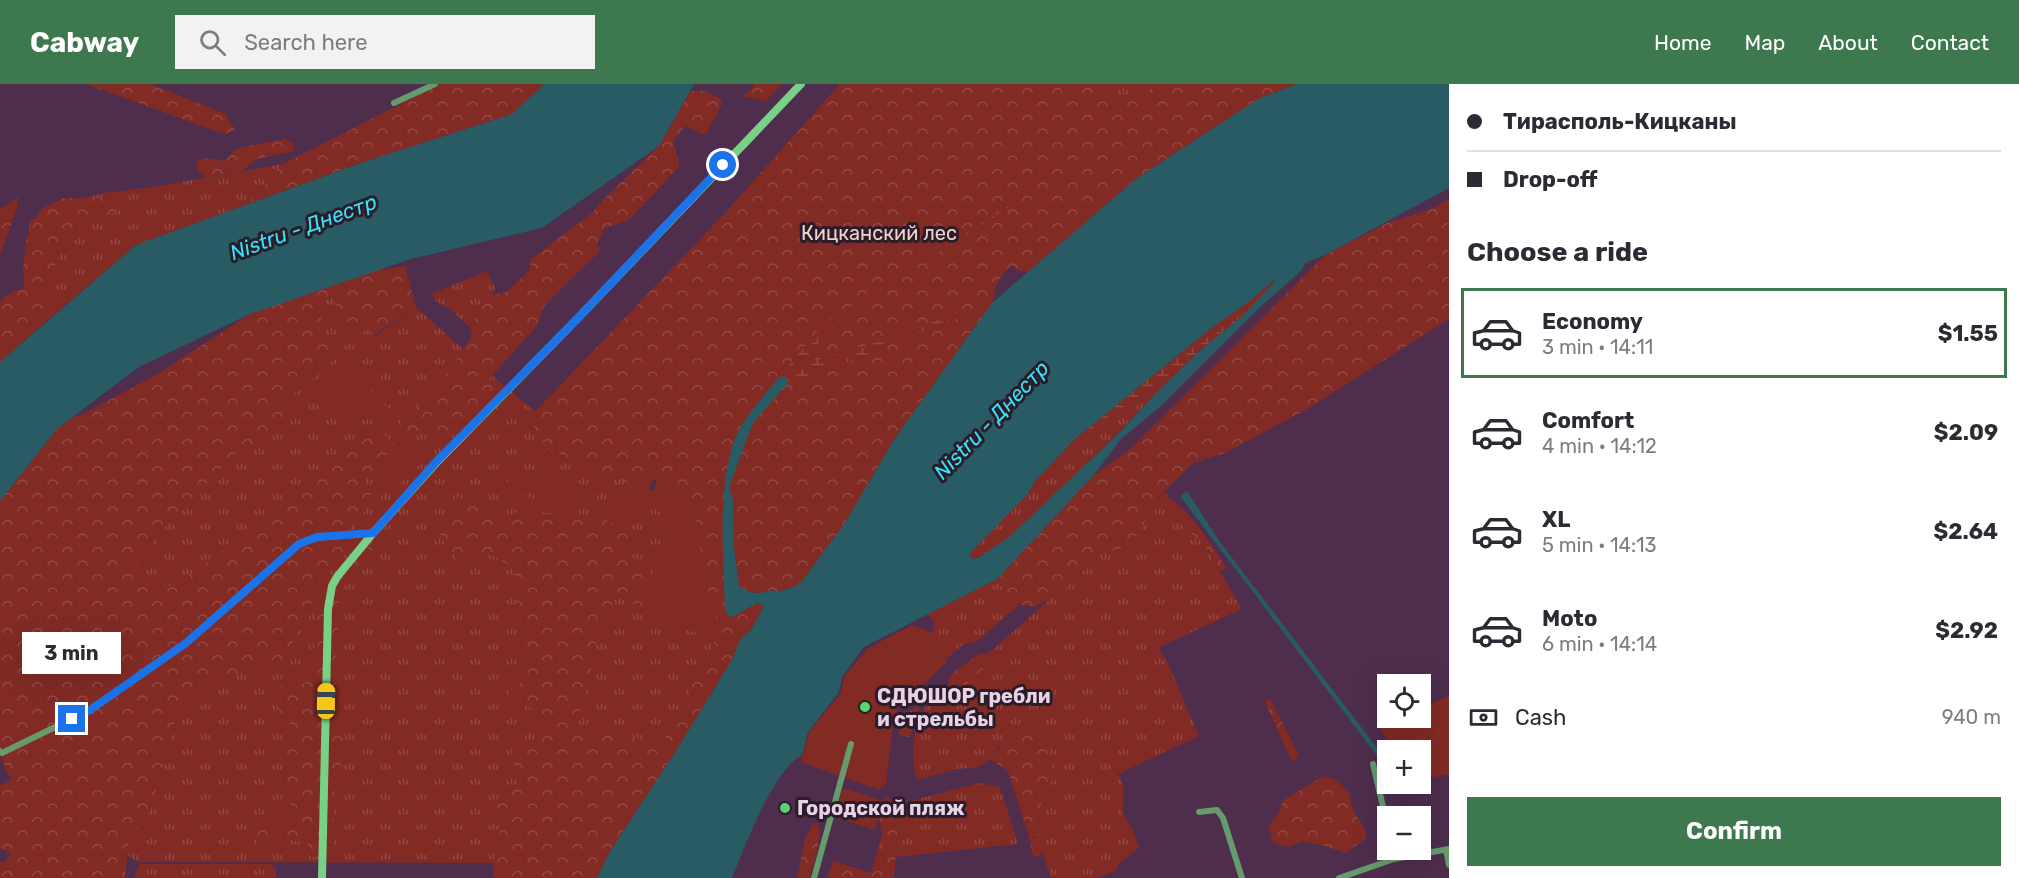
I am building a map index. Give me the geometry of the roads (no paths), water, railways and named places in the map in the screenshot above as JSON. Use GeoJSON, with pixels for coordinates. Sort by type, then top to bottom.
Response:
{"type":"FeatureCollection","features":[{"type":"Feature","properties":{"kind":"street"},"geometry":{"type":"LineString","coordinates":[[394,103],[435,84]]}},
{"type":"Feature","properties":{"kind":"street"},"geometry":{"type":"LineString","coordinates":[[322,878],[329,601],[332,586],[337,577],[435,463],[579,317],[801,84]]}},
{"type":"Feature","properties":{"kind":"street"},"geometry":{"type":"LineString","coordinates":[[0,751],[2,753],[90,710],[186,643],[299,544],[317,537],[373,533]]}},
{"type":"Feature","properties":{"kind":"street"},"geometry":{"type":"LineString","coordinates":[[814,878],[851,744]]}},
{"type":"Feature","properties":{"kind":"street"},"geometry":{"type":"LineString","coordinates":[[1373,764],[1383,806]]}},
{"type":"Feature","properties":{"kind":"street"},"geometry":{"type":"LineString","coordinates":[[1199,812],[1217,810],[1223,818],[1242,878]]}},
{"type":"Feature","properties":{"kind":"street"},"geometry":{"type":"LineString","coordinates":[[1431,852],[1448,849],[1449,865]]}},
{"type":"Feature","properties":{"kind":"street"},"geometry":{"type":"LineString","coordinates":[[1339,878],[1391,860]]}},
{"type":"Feature","properties":{"kind":"water","name":"Nistru - Днестр"},"geometry":{"type":"Polygon","coordinates":[[[544,84],[694,84],[659,146],[542,228],[411,259],[250,314],[139,367],[57,429],[0,501],[0,362],[136,245],[358,164],[512,114],[544,84]]]}},
{"type":"Feature","properties":{"kind":"water","name":"Nistru - Днестр"},"geometry":{"type":"Polygon","coordinates":[[[1297,84],[1449,84],[1449,188],[1325,255],[1305,263],[1302,270],[1255,312],[1160,407],[1121,439],[1094,475],[997,579],[864,647],[842,677],[839,692],[808,732],[802,755],[791,763],[771,792],[752,829],[732,878],[597,878],[609,853],[732,660],[741,638],[751,630],[764,606],[757,603],[730,618],[725,610],[724,492],[732,447],[740,428],[779,377],[785,376],[788,383],[753,423],[729,487],[733,500],[734,548],[739,586],[756,593],[773,590],[778,592],[794,587],[802,581],[845,523],[895,438],[992,303],[1137,178],[1258,99],[1297,84]],[[1274,280],[1251,300],[1209,330],[1076,438],[1035,481],[1027,495],[970,553],[971,559],[978,558],[1008,538],[1118,434],[1159,390],[1202,349],[1242,316],[1274,283],[1274,280]]]}},
{"type":"Feature","properties":{"kind":"water"},"geometry":{"type":"Polygon","coordinates":[[[1187,491],[1220,542],[1377,748],[1377,756],[1180,496],[1187,491]]]}},
{"type":"Feature","properties":{"kind":"place","name":"СДЮШОР гребли и стрельбы"},"geometry":{"type":"Point","coordinates":[865,707]}},
{"type":"Feature","properties":{"kind":"place","name":"Городской пляж"},"geometry":{"type":"Point","coordinates":[785,808]}},
{"type":"Feature","properties":{"kind":"park label","name":"Кицканский лес"},"geometry":{"type":"Point","coordinates":[879,233]}}]}
